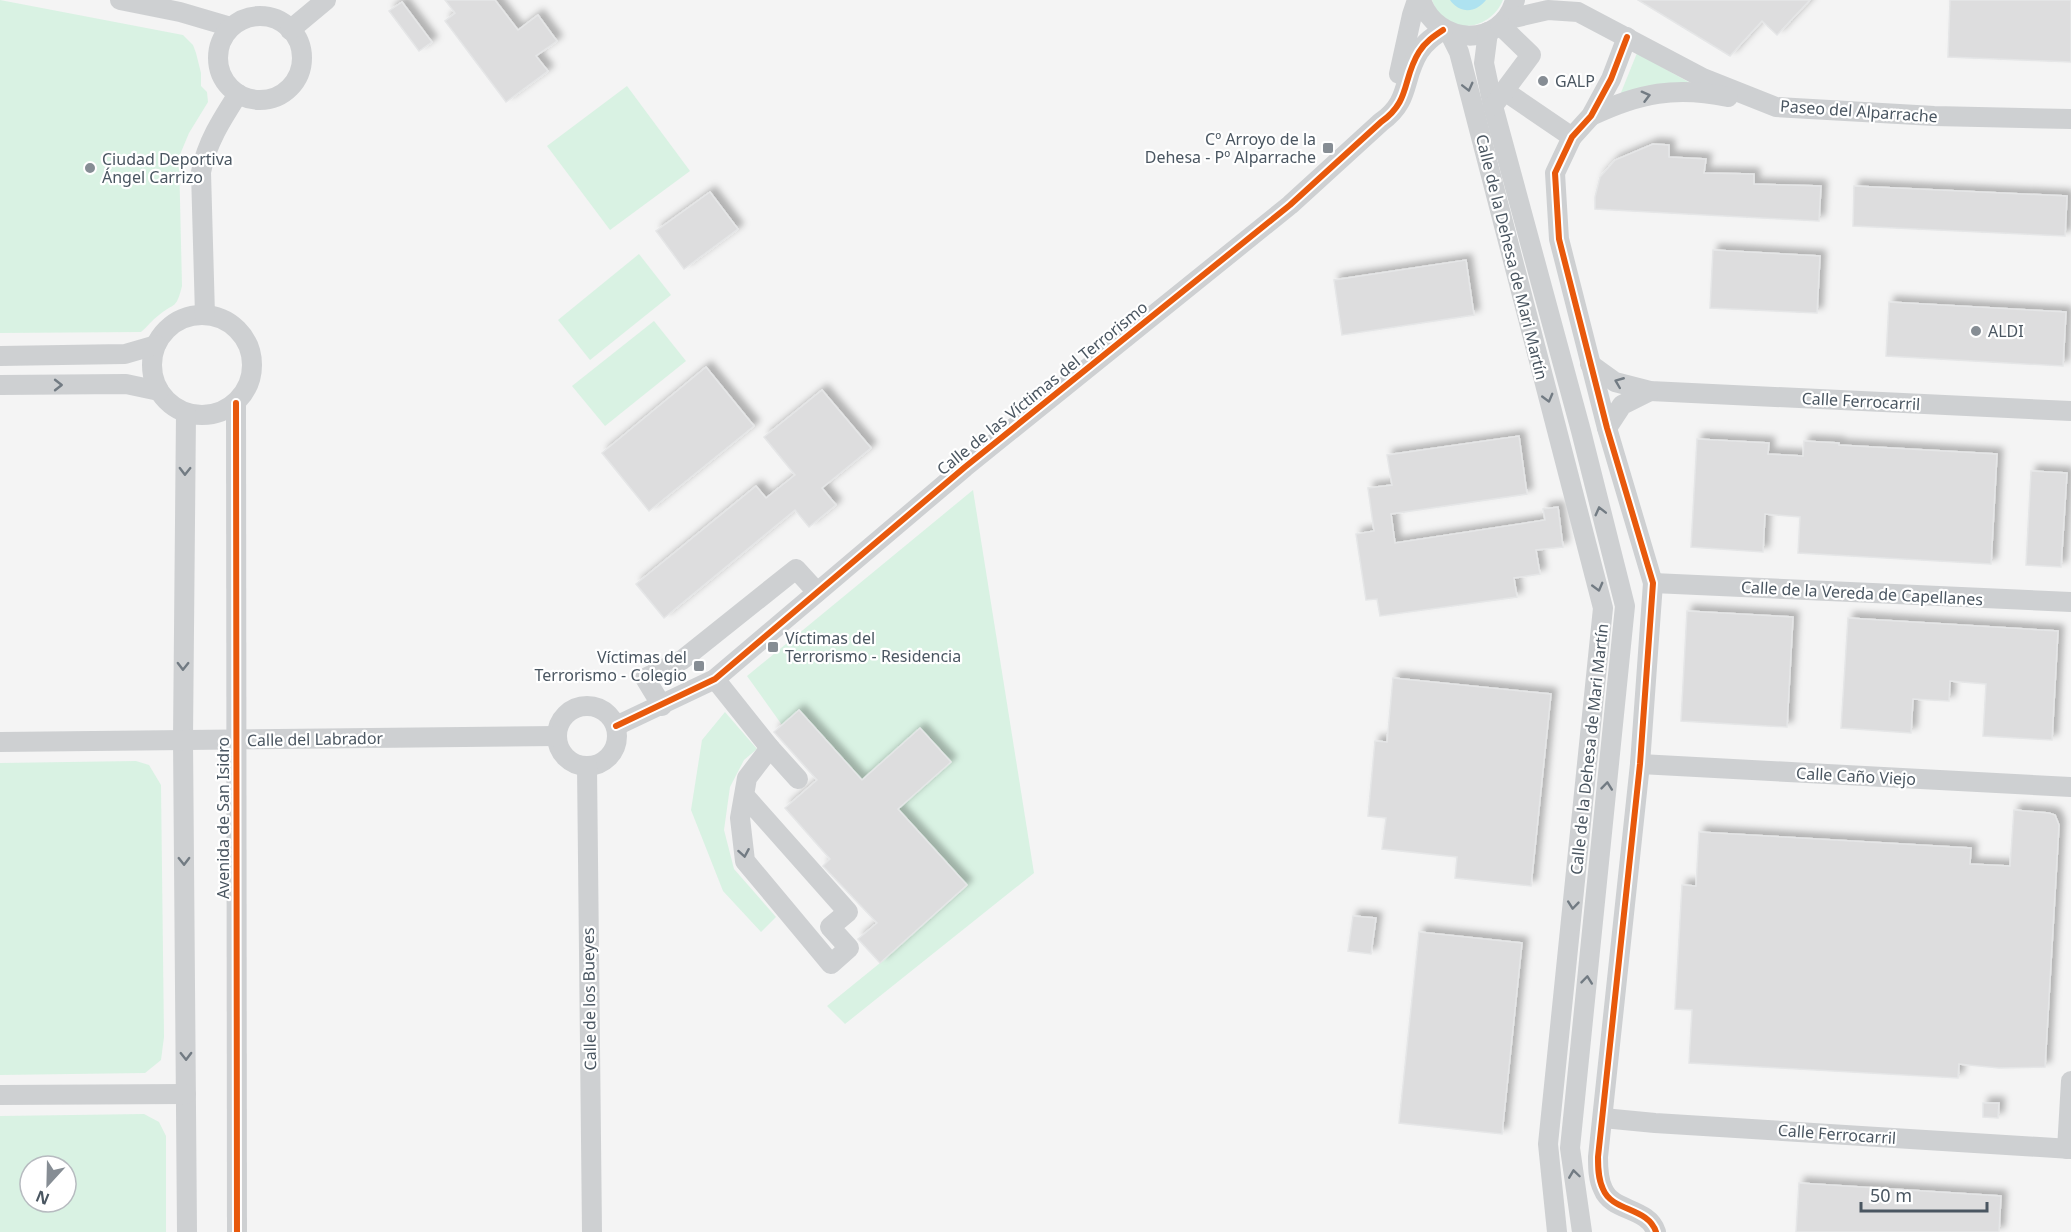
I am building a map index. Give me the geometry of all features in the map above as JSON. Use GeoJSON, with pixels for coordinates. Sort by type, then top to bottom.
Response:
{"type":"FeatureCollection","features":[{"type":"Feature","properties":{"kind":"street"},"geometry":{"type":"LineString","coordinates":[[120,0],[180,6],[231,27]]}},
{"type":"Feature","properties":{"kind":"street"},"geometry":{"type":"LineString","coordinates":[[290,30],[326,0]]}},
{"type":"Feature","properties":{"kind":"street","name":"Calle de la Dehesa de Mari Martín"},"geometry":{"type":"LineString","coordinates":[[1419,0],[1432,21],[1446,31],[1459,52],[1603,608],[1548,1144],[1557,1232]]}},
{"type":"Feature","properties":{"kind":"street","name":"Calle de las Víctimas del Terrorismo"},"geometry":{"type":"LineString","coordinates":[[1381,122],[1395,87],[1412,15],[1419,0]]}},
{"type":"Feature","properties":{"kind":"street","name":"Calle de la Dehesa de Mari Martín"},"geometry":{"type":"LineString","coordinates":[[1515,0],[1514,7],[1498,26],[1484,63],[1499,99],[1625,606],[1570,1148],[1582,1232]]}},
{"type":"Feature","properties":{"kind":"street","name":"Paseo del Alparrache"},"geometry":{"type":"LineString","coordinates":[[1574,0],[1628,37]]}},
{"type":"Feature","properties":{"kind":"street","name":"Paseo del Alparrache"},"geometry":{"type":"LineString","coordinates":[[1446,31],[1462,36],[1475,36],[1536,11],[1578,12],[1702,78],[1776,107],[1934,116],[2071,119]]}},
{"type":"Feature","properties":{"kind":"street"},"geometry":{"type":"LineString","coordinates":[[261,16],[277,20],[290,30],[298,41],[302,55],[295,82],[284,92],[272,99],[257,100],[238,94],[223,80],[218,67],[218,53],[222,40],[231,27],[245,19],[261,16]]}},
{"type":"Feature","properties":{"kind":"street"},"geometry":{"type":"LineString","coordinates":[[1498,26],[1531,55],[1499,99],[1572,137]]}},
{"type":"Feature","properties":{"kind":"street","name":"Calle de las Víctimas del Terrorismo"},"geometry":{"type":"LineString","coordinates":[[616,726],[715,679],[965,467],[1290,205],[1381,122],[1393,114],[1400,103],[1419,52],[1426,42],[1446,31]]}},
{"type":"Feature","properties":{"kind":"street"},"geometry":{"type":"LineString","coordinates":[[1628,37],[1592,116],[1572,137],[1555,173],[1559,239],[1607,428],[1653,583],[1640,764],[1598,1157],[1603,1191],[1614,1202],[1643,1215],[1654,1226],[1656,1232]]}},
{"type":"Feature","properties":{"kind":"street"},"geometry":{"type":"LineString","coordinates":[[1592,116],[1609,107],[1664,92],[1707,93],[1776,107]]}},
{"type":"Feature","properties":{"kind":"street"},"geometry":{"type":"LineString","coordinates":[[206,315],[201,172],[205,154],[218,125],[238,94]]}},
{"type":"Feature","properties":{"kind":"street"},"geometry":{"type":"LineString","coordinates":[[206,315],[229,323],[247,341],[252,357],[252,374],[246,390],[236,403],[225,411],[199,416],[186,413],[171,404],[159,391],[153,376],[152,360],[161,336],[176,322],[185,318],[206,315]]}},
{"type":"Feature","properties":{"kind":"street"},"geometry":{"type":"LineString","coordinates":[[0,356],[125,354],[156,345]]}},
{"type":"Feature","properties":{"kind":"street","name":"Calle Ferrocarril"},"geometry":{"type":"LineString","coordinates":[[1590,364],[1615,382],[1650,391],[2071,411]]}},
{"type":"Feature","properties":{"kind":"street"},"geometry":{"type":"LineString","coordinates":[[0,385],[126,384],[159,391]]}},
{"type":"Feature","properties":{"kind":"street","name":"Calle Ferrocarril"},"geometry":{"type":"LineString","coordinates":[[1607,428],[1622,405],[1650,391]]}},
{"type":"Feature","properties":{"kind":"street","name":"Avenida de San Isidro"},"geometry":{"type":"LineString","coordinates":[[236,403],[237,1232]]}},
{"type":"Feature","properties":{"kind":"street"},"geometry":{"type":"LineString","coordinates":[[186,413],[183,739],[187,1232]]}},
{"type":"Feature","properties":{"kind":"street"},"geometry":{"type":"LineString","coordinates":[[662,706],[645,678],[682,660],[796,568],[818,592]]}},
{"type":"Feature","properties":{"kind":"street","name":"Calle de la Vereda de Capellanes"},"geometry":{"type":"LineString","coordinates":[[1653,583],[2071,602]]}},
{"type":"Feature","properties":{"kind":"street"},"geometry":{"type":"LineString","coordinates":[[715,679],[798,779]]}},
{"type":"Feature","properties":{"kind":"street"},"geometry":{"type":"LineString","coordinates":[[588,706],[600,709],[610,716],[616,726],[618,738],[615,749],[608,759],[598,765],[575,764],[559,747],[557,736],[560,724],[567,714],[577,708],[588,706]]}},
{"type":"Feature","properties":{"kind":"street","name":"Calle del Labrador"},"geometry":{"type":"LineString","coordinates":[[0,742],[557,736]]}},
{"type":"Feature","properties":{"kind":"street"},"geometry":{"type":"LineString","coordinates":[[744,795],[848,912],[830,927],[849,948],[831,964],[745,861],[740,818],[744,795],[747,778],[770,748]]}},
{"type":"Feature","properties":{"kind":"street","name":"Calle Caño Viejo"},"geometry":{"type":"LineString","coordinates":[[1640,764],[2071,787]]}},
{"type":"Feature","properties":{"kind":"street","name":"Calle de los Bueyes"},"geometry":{"type":"LineString","coordinates":[[587,766],[592,1232]]}},
{"type":"Feature","properties":{"kind":"street"},"geometry":{"type":"LineString","coordinates":[[2069,1149],[2071,1082]]}},
{"type":"Feature","properties":{"kind":"street"},"geometry":{"type":"LineString","coordinates":[[0,1095],[186,1094]]}},
{"type":"Feature","properties":{"kind":"street","name":"Calle Ferrocarril"},"geometry":{"type":"LineString","coordinates":[[1603,1118],[2069,1149]]}},
{"type":"Feature","properties":{"kind":"green space","name":"Ciudad Deportiva Ángel Carrizo"},"geometry":{"type":"Polygon","coordinates":[[[0,0],[183,35],[193,45],[201,73],[201,86],[207,92],[208,102],[189,133],[179,157],[182,286],[174,305],[156,317],[141,332],[0,333],[0,0]]]}},
{"type":"Feature","properties":{"kind":"green space"},"geometry":{"type":"Polygon","coordinates":[[[1432,0],[1503,0],[1488,19],[1467,26],[1456,25],[1446,20],[1438,12],[1432,0]]]}},
{"type":"Feature","properties":{"kind":"green space"},"geometry":{"type":"Polygon","coordinates":[[[1637,53],[1692,84],[1618,100],[1637,53]]]}},
{"type":"Feature","properties":{"kind":"green space"},"geometry":{"type":"Polygon","coordinates":[[[627,86],[690,171],[610,230],[547,146],[627,86]]]}},
{"type":"Feature","properties":{"kind":"green space"},"geometry":{"type":"Polygon","coordinates":[[[639,254],[671,295],[590,360],[558,320],[639,254]]]}},
{"type":"Feature","properties":{"kind":"green space"},"geometry":{"type":"Polygon","coordinates":[[[654,321],[686,361],[605,426],[572,386],[654,321]]]}},
{"type":"Feature","properties":{"kind":"green space"},"geometry":{"type":"Polygon","coordinates":[[[973,490],[1034,873],[845,1024],[827,1006],[880,963],[967,886],[898,809],[951,762],[920,728],[862,780],[799,711],[782,725],[747,676],[973,490]]]}},
{"type":"Feature","properties":{"kind":"green space"},"geometry":{"type":"Polygon","coordinates":[[[725,712],[757,749],[744,760],[730,787],[724,830],[734,869],[776,917],[761,932],[723,891],[691,810],[702,740],[725,712]]]}},
{"type":"Feature","properties":{"kind":"green space"},"geometry":{"type":"Polygon","coordinates":[[[136,761],[149,765],[161,785],[164,1037],[161,1060],[145,1073],[0,1075],[0,763],[136,761]]]}},
{"type":"Feature","properties":{"kind":"green space"},"geometry":{"type":"Polygon","coordinates":[[[144,1114],[159,1122],[166,1136],[166,1232],[0,1232],[0,1116],[144,1114]]]}},
{"type":"Feature","properties":{"kind":"water"},"geometry":{"type":"Polygon","coordinates":[[[1450,0],[1486,0],[1478,7],[1463,10],[1450,0]]]}},
{"type":"Feature","properties":{"kind":"building"},"geometry":{"type":"Polygon","coordinates":[[[445,0],[495,0],[518,30],[538,15],[557,41],[536,56],[548,71],[506,102],[445,21],[455,13],[445,0]]]}},
{"type":"Feature","properties":{"kind":"building"},"geometry":{"type":"Polygon","coordinates":[[[1638,0],[1810,0],[1777,35],[1762,21],[1730,56],[1638,0]]]}},
{"type":"Feature","properties":{"kind":"building"},"geometry":{"type":"Polygon","coordinates":[[[1950,0],[2071,0],[2071,62],[1948,57],[1950,0]]]}},
{"type":"Feature","properties":{"kind":"building"},"geometry":{"type":"Polygon","coordinates":[[[402,2],[432,42],[419,51],[389,11],[402,2]]]}},
{"type":"Feature","properties":{"kind":"building"},"geometry":{"type":"Polygon","coordinates":[[[1653,144],[1669,145],[1669,157],[1706,159],[1704,173],[1754,174],[1754,184],[1821,186],[1819,221],[1595,209],[1595,197],[1600,177],[1615,160],[1653,144]]]}},
{"type":"Feature","properties":{"kind":"building"},"geometry":{"type":"Polygon","coordinates":[[[1854,186],[2067,196],[2065,236],[1853,226],[1854,186]]]}},
{"type":"Feature","properties":{"kind":"building"},"geometry":{"type":"Polygon","coordinates":[[[710,192],[738,229],[684,269],[656,231],[710,192]]]}},
{"type":"Feature","properties":{"kind":"building"},"geometry":{"type":"Polygon","coordinates":[[[1713,250],[1820,256],[1817,313],[1710,308],[1713,250]]]}},
{"type":"Feature","properties":{"kind":"building"},"geometry":{"type":"Polygon","coordinates":[[[1466,260],[1474,315],[1342,335],[1334,280],[1466,260]]]}},
{"type":"Feature","properties":{"kind":"building","name":"ALDI"},"geometry":{"type":"Polygon","coordinates":[[[1889,302],[2066,312],[2063,366],[1886,356],[1889,302]]]}},
{"type":"Feature","properties":{"kind":"building"},"geometry":{"type":"Polygon","coordinates":[[[706,367],[754,426],[649,511],[602,453],[706,367]]]}},
{"type":"Feature","properties":{"kind":"building"},"geometry":{"type":"Polygon","coordinates":[[[822,390],[871,448],[822,488],[836,505],[809,527],[795,510],[664,618],[636,584],[756,486],[766,498],[795,475],[764,437],[822,390]]]}},
{"type":"Feature","properties":{"kind":"building"},"geometry":{"type":"Polygon","coordinates":[[[1519,436],[1527,494],[1391,514],[1395,543],[1545,520],[1543,509],[1558,507],[1563,547],[1536,550],[1540,574],[1514,578],[1517,597],[1380,616],[1377,599],[1366,600],[1356,534],[1374,531],[1368,488],[1392,485],[1387,455],[1519,436]]]}},
{"type":"Feature","properties":{"kind":"building"},"geometry":{"type":"Polygon","coordinates":[[[1697,439],[1769,443],[1768,454],[1803,456],[1804,441],[1997,454],[1991,564],[1798,553],[1800,517],[1765,514],[1763,552],[1691,547],[1697,439]]]}},
{"type":"Feature","properties":{"kind":"building"},"geometry":{"type":"Polygon","coordinates":[[[2031,471],[2067,473],[2061,567],[2026,565],[2031,471]]]}},
{"type":"Feature","properties":{"kind":"building"},"geometry":{"type":"Polygon","coordinates":[[[1687,611],[1793,617],[1787,727],[1681,721],[1687,611]]]}},
{"type":"Feature","properties":{"kind":"building"},"geometry":{"type":"Polygon","coordinates":[[[1848,618],[2058,631],[2052,740],[1983,736],[1986,684],[1950,681],[1949,701],[1913,699],[1911,733],[1841,728],[1848,618]]]}},
{"type":"Feature","properties":{"kind":"building"},"geometry":{"type":"Polygon","coordinates":[[[1393,678],[1551,694],[1531,886],[1455,878],[1457,857],[1382,849],[1386,818],[1368,816],[1375,741],[1387,742],[1393,678]]]}},
{"type":"Feature","properties":{"kind":"building"},"geometry":{"type":"Polygon","coordinates":[[[799,710],[862,780],[920,728],[951,762],[898,809],[967,885],[880,963],[858,939],[877,923],[823,866],[830,859],[785,808],[817,780],[774,732],[799,710]]]}},
{"type":"Feature","properties":{"kind":"building"},"geometry":{"type":"Polygon","coordinates":[[[2014,810],[2055,815],[2059,825],[2045,1067],[1999,1068],[1959,1064],[1958,1078],[1689,1063],[1692,1010],[1675,1009],[1682,885],[1696,886],[1699,832],[1971,848],[1970,864],[2010,866],[2014,810]]]}},
{"type":"Feature","properties":{"kind":"building"},"geometry":{"type":"Polygon","coordinates":[[[1353,916],[1376,918],[1371,954],[1348,951],[1353,916]]]}},
{"type":"Feature","properties":{"kind":"building"},"geometry":{"type":"Polygon","coordinates":[[[1419,932],[1522,943],[1502,1134],[1399,1123],[1419,932]]]}},
{"type":"Feature","properties":{"kind":"building"},"geometry":{"type":"Polygon","coordinates":[[[1983,1103],[1999,1103],[1998,1118],[1983,1117],[1983,1103]]]}},
{"type":"Feature","properties":{"kind":"building"},"geometry":{"type":"Polygon","coordinates":[[[1799,1183],[2001,1196],[1999,1232],[1796,1232],[1799,1183]]]}},
{"type":"Feature","properties":{"kind":"cycle path"},"geometry":{"type":"LineString","coordinates":[[616,726],[715,679],[965,467],[1290,205],[1391,114],[1402,98],[1410,71],[1419,52],[1427,42],[1443,30]]}},
{"type":"Feature","properties":{"kind":"cycle path"},"geometry":{"type":"LineString","coordinates":[[1627,37],[1611,79],[1591,116],[1572,137],[1555,173],[1559,239],[1607,428],[1653,583],[1640,764],[1598,1161],[1600,1181],[1608,1196],[1614,1202],[1646,1218],[1656,1232]]}},
{"type":"Feature","properties":{"kind":"cycle path"},"geometry":{"type":"LineString","coordinates":[[236,403],[237,1232]]}},
{"type":"Feature","properties":{"kind":"place","name":"GALP"},"geometry":{"type":"Point","coordinates":[1543,81]}},
{"type":"Feature","properties":{"kind":"place","name":"Cº Arroyo de la Dehesa - Pº Alparrache"},"geometry":{"type":"Point","coordinates":[1328,148]}},
{"type":"Feature","properties":{"kind":"place","name":"Ciudad Deportiva Ángel Carrizo"},"geometry":{"type":"Point","coordinates":[90,168]}},
{"type":"Feature","properties":{"kind":"place","name":"ALDI"},"geometry":{"type":"Point","coordinates":[1976,331]}},
{"type":"Feature","properties":{"kind":"place","name":"Víctimas del Terrorismo - Residencia"},"geometry":{"type":"Point","coordinates":[773,647]}},
{"type":"Feature","properties":{"kind":"place","name":"Víctimas del Terrorismo - Colegio"},"geometry":{"type":"Point","coordinates":[699,666]}}]}
